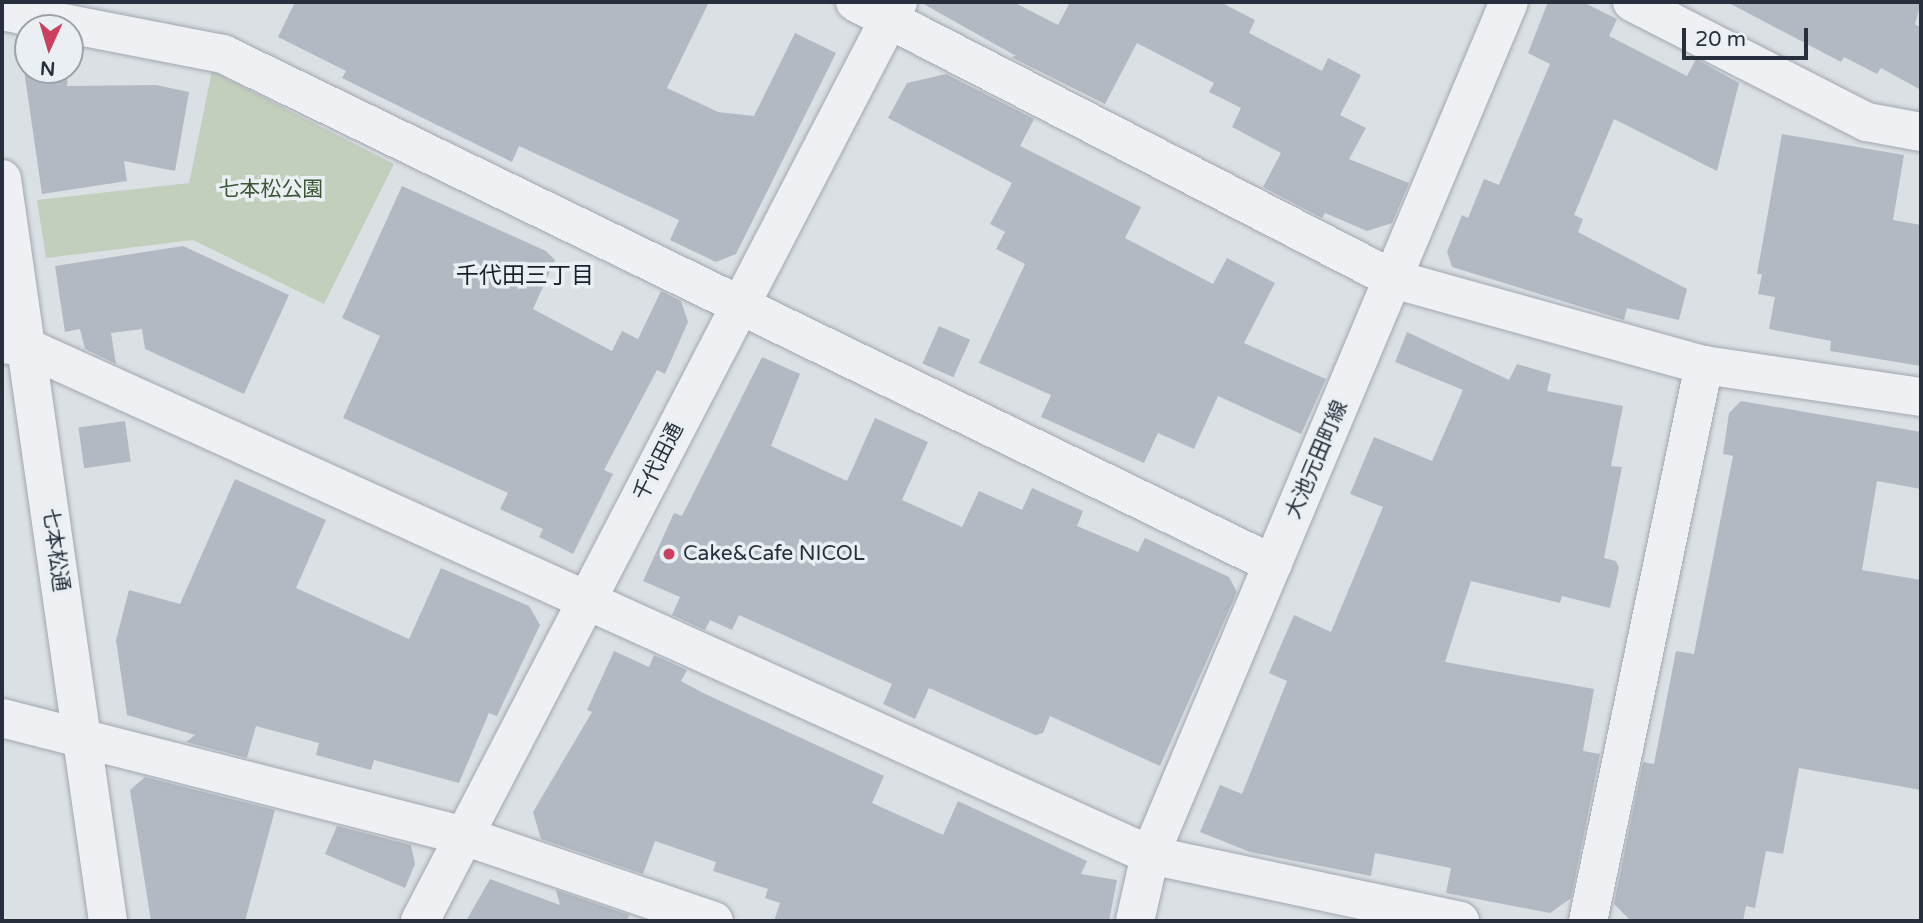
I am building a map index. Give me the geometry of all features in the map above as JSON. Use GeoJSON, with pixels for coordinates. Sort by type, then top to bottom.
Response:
{"type":"FeatureCollection","features":[{"type":"Feature","properties":{"kind":"street"},"geometry":{"type":"LineString","coordinates":[[855,2],[893,10],[1394,279],[1704,365],[1921,397]]}},
{"type":"Feature","properties":{"kind":"street","name":"大池元田町線"},"geometry":{"type":"LineString","coordinates":[[1135,921],[1150,855],[1509,2]]}},
{"type":"Feature","properties":{"kind":"street"},"geometry":{"type":"LineString","coordinates":[[1632,2],[1867,122],[1921,132]]}},
{"type":"Feature","properties":{"kind":"street","name":"千代田通"},"geometry":{"type":"LineString","coordinates":[[420,921],[893,10]]}},
{"type":"Feature","properties":{"kind":"street"},"geometry":{"type":"LineString","coordinates":[[2,11],[223,54],[1273,565]]}},
{"type":"Feature","properties":{"kind":"street","name":"七本松通"},"geometry":{"type":"LineString","coordinates":[[2,179],[14,346],[81,734],[108,921]]}},
{"type":"Feature","properties":{"kind":"street"},"geometry":{"type":"LineString","coordinates":[[14,346],[588,598],[1150,855],[1460,921]]}},
{"type":"Feature","properties":{"kind":"street"},"geometry":{"type":"LineString","coordinates":[[1588,921],[1704,365]]}},
{"type":"Feature","properties":{"kind":"street"},"geometry":{"type":"LineString","coordinates":[[2,718],[81,734],[464,836],[714,921]]}},
{"type":"Feature","properties":{"kind":"green space","name":"七本松公園"},"geometry":{"type":"Polygon","coordinates":[[[212,71],[394,164],[324,304],[193,240],[46,258],[37,200],[189,183],[212,71]]]}},
{"type":"Feature","properties":{"kind":"building"},"geometry":{"type":"Polygon","coordinates":[[[295,2],[709,2],[667,88],[718,112],[754,116],[795,33],[836,53],[736,254],[716,262],[670,240],[679,220],[519,146],[512,162],[342,78],[346,71],[278,37],[295,2]]]}},
{"type":"Feature","properties":{"kind":"building"},"geometry":{"type":"Polygon","coordinates":[[[920,2],[1013,2],[1058,25],[1070,2],[1220,2],[1255,20],[1249,33],[1322,71],[1328,58],[1361,75],[1340,115],[1366,128],[1349,159],[1409,183],[1392,223],[1367,231],[1325,213],[1322,218],[1263,187],[1281,153],[1232,127],[1241,108],[1209,92],[1214,83],[1137,43],[1105,104],[1011,57],[1016,56],[920,2]]]}},
{"type":"Feature","properties":{"kind":"building"},"geometry":{"type":"Polygon","coordinates":[[[1548,2],[1583,2],[1617,19],[1609,36],[1687,76],[1696,59],[1739,83],[1717,171],[1614,119],[1574,215],[1583,219],[1578,232],[1687,289],[1679,320],[1627,308],[1624,320],[1452,267],[1447,252],[1462,215],[1468,218],[1484,179],[1499,185],[1550,64],[1528,53],[1548,2]]]}},
{"type":"Feature","properties":{"kind":"building"},"geometry":{"type":"Polygon","coordinates":[[[1727,2],[1921,2],[1915,24],[1921,28],[1921,90],[1881,68],[1877,74],[1844,57],[1841,62],[1727,2]]]}},
{"type":"Feature","properties":{"kind":"building"},"geometry":{"type":"Polygon","coordinates":[[[946,74],[1034,119],[1020,146],[1141,207],[1125,238],[1213,284],[1227,258],[1275,283],[1244,343],[1326,379],[1301,434],[1218,396],[1194,449],[1158,433],[1144,463],[1041,417],[1051,395],[979,363],[1025,264],[996,249],[1005,232],[990,224],[1012,183],[888,118],[907,83],[946,74]]]}},
{"type":"Feature","properties":{"kind":"building"},"geometry":{"type":"Polygon","coordinates":[[[26,84],[156,85],[189,92],[175,171],[124,161],[127,181],[42,194],[26,84]]]}},
{"type":"Feature","properties":{"kind":"building"},"geometry":{"type":"Polygon","coordinates":[[[1782,134],[1904,155],[1893,220],[1921,225],[1921,366],[1830,351],[1831,341],[1769,329],[1775,297],[1758,294],[1762,274],[1757,274],[1782,134]]]}},
{"type":"Feature","properties":{"kind":"building"},"geometry":{"type":"Polygon","coordinates":[[[402,186],[546,251],[555,260],[533,309],[612,351],[622,331],[638,339],[661,291],[681,301],[688,322],[665,374],[657,370],[604,470],[613,474],[573,554],[539,537],[543,529],[500,509],[508,493],[343,418],[380,336],[342,318],[402,186]]]}},
{"type":"Feature","properties":{"kind":"building"},"geometry":{"type":"Polygon","coordinates":[[[183,246],[289,295],[244,394],[145,349],[142,329],[111,333],[116,364],[85,349],[80,329],[65,332],[55,266],[183,246]]]}},
{"type":"Feature","properties":{"kind":"building"},"geometry":{"type":"Polygon","coordinates":[[[939,326],[970,340],[953,377],[922,363],[939,326]]]}},
{"type":"Feature","properties":{"kind":"building"},"geometry":{"type":"Polygon","coordinates":[[[1407,332],[1509,380],[1517,364],[1551,374],[1547,391],[1623,406],[1611,466],[1622,467],[1604,558],[1616,561],[1619,568],[1610,608],[1562,596],[1560,603],[1471,581],[1445,662],[1594,689],[1583,751],[1600,754],[1571,898],[1550,913],[1446,893],[1451,868],[1375,853],[1371,876],[1250,852],[1200,832],[1220,785],[1242,794],[1287,681],[1269,673],[1294,615],[1331,632],[1383,507],[1350,494],[1374,437],[1432,461],[1463,390],[1395,362],[1407,332]]]}},
{"type":"Feature","properties":{"kind":"building"},"geometry":{"type":"Polygon","coordinates":[[[762,357],[800,374],[771,446],[847,481],[875,418],[928,442],[902,500],[962,527],[979,491],[1022,510],[1032,488],[1083,511],[1077,526],[1138,552],[1145,538],[1229,577],[1237,592],[1160,766],[1050,716],[1043,733],[1035,735],[929,688],[915,719],[883,704],[892,684],[739,615],[732,630],[710,620],[705,630],[672,615],[680,597],[643,581],[674,513],[682,516],[762,357]]]}},
{"type":"Feature","properties":{"kind":"building"},"geometry":{"type":"Polygon","coordinates":[[[1741,401],[1921,432],[1921,489],[1877,481],[1862,570],[1921,580],[1921,790],[1799,768],[1783,854],[1766,851],[1755,908],[1746,906],[1743,921],[1631,921],[1614,904],[1643,762],[1654,764],[1676,651],[1694,654],[1733,456],[1723,454],[1729,413],[1741,401]]]}},
{"type":"Feature","properties":{"kind":"building"},"geometry":{"type":"Polygon","coordinates":[[[125,421],[131,462],[84,468],[78,428],[125,421]]]}},
{"type":"Feature","properties":{"kind":"building"},"geometry":{"type":"Polygon","coordinates":[[[235,479],[326,520],[296,588],[409,639],[441,568],[529,606],[540,625],[497,716],[489,713],[459,783],[374,760],[371,770],[316,755],[319,743],[256,726],[247,758],[186,742],[195,735],[127,715],[116,640],[129,590],[180,604],[235,479]]]}},
{"type":"Feature","properties":{"kind":"building"},"geometry":{"type":"Polygon","coordinates":[[[614,651],[649,667],[654,655],[687,670],[681,681],[703,693],[884,776],[872,803],[943,835],[958,801],[1087,861],[1081,874],[1117,880],[1109,921],[774,921],[780,903],[765,898],[768,889],[713,871],[716,862],[655,841],[643,874],[541,839],[533,812],[592,712],[587,710],[614,651]]]}},
{"type":"Feature","properties":{"kind":"building"},"geometry":{"type":"Polygon","coordinates":[[[145,777],[275,810],[245,921],[151,921],[130,790],[145,777]]]}},
{"type":"Feature","properties":{"kind":"building"},"geometry":{"type":"Polygon","coordinates":[[[337,826],[411,845],[415,864],[405,888],[325,854],[337,826]]]}},
{"type":"Feature","properties":{"kind":"building"},"geometry":{"type":"Polygon","coordinates":[[[490,879],[560,905],[556,890],[629,915],[627,921],[466,921],[490,879]]]}},
{"type":"Feature","properties":{"kind":"place","name":"Cake&Cafe NICOL"},"geometry":{"type":"Point","coordinates":[669,554]}},
{"type":"Feature","properties":{"kind":"district","name":"千代田三丁目"},"geometry":{"type":"Point","coordinates":[525,276]}}]}
